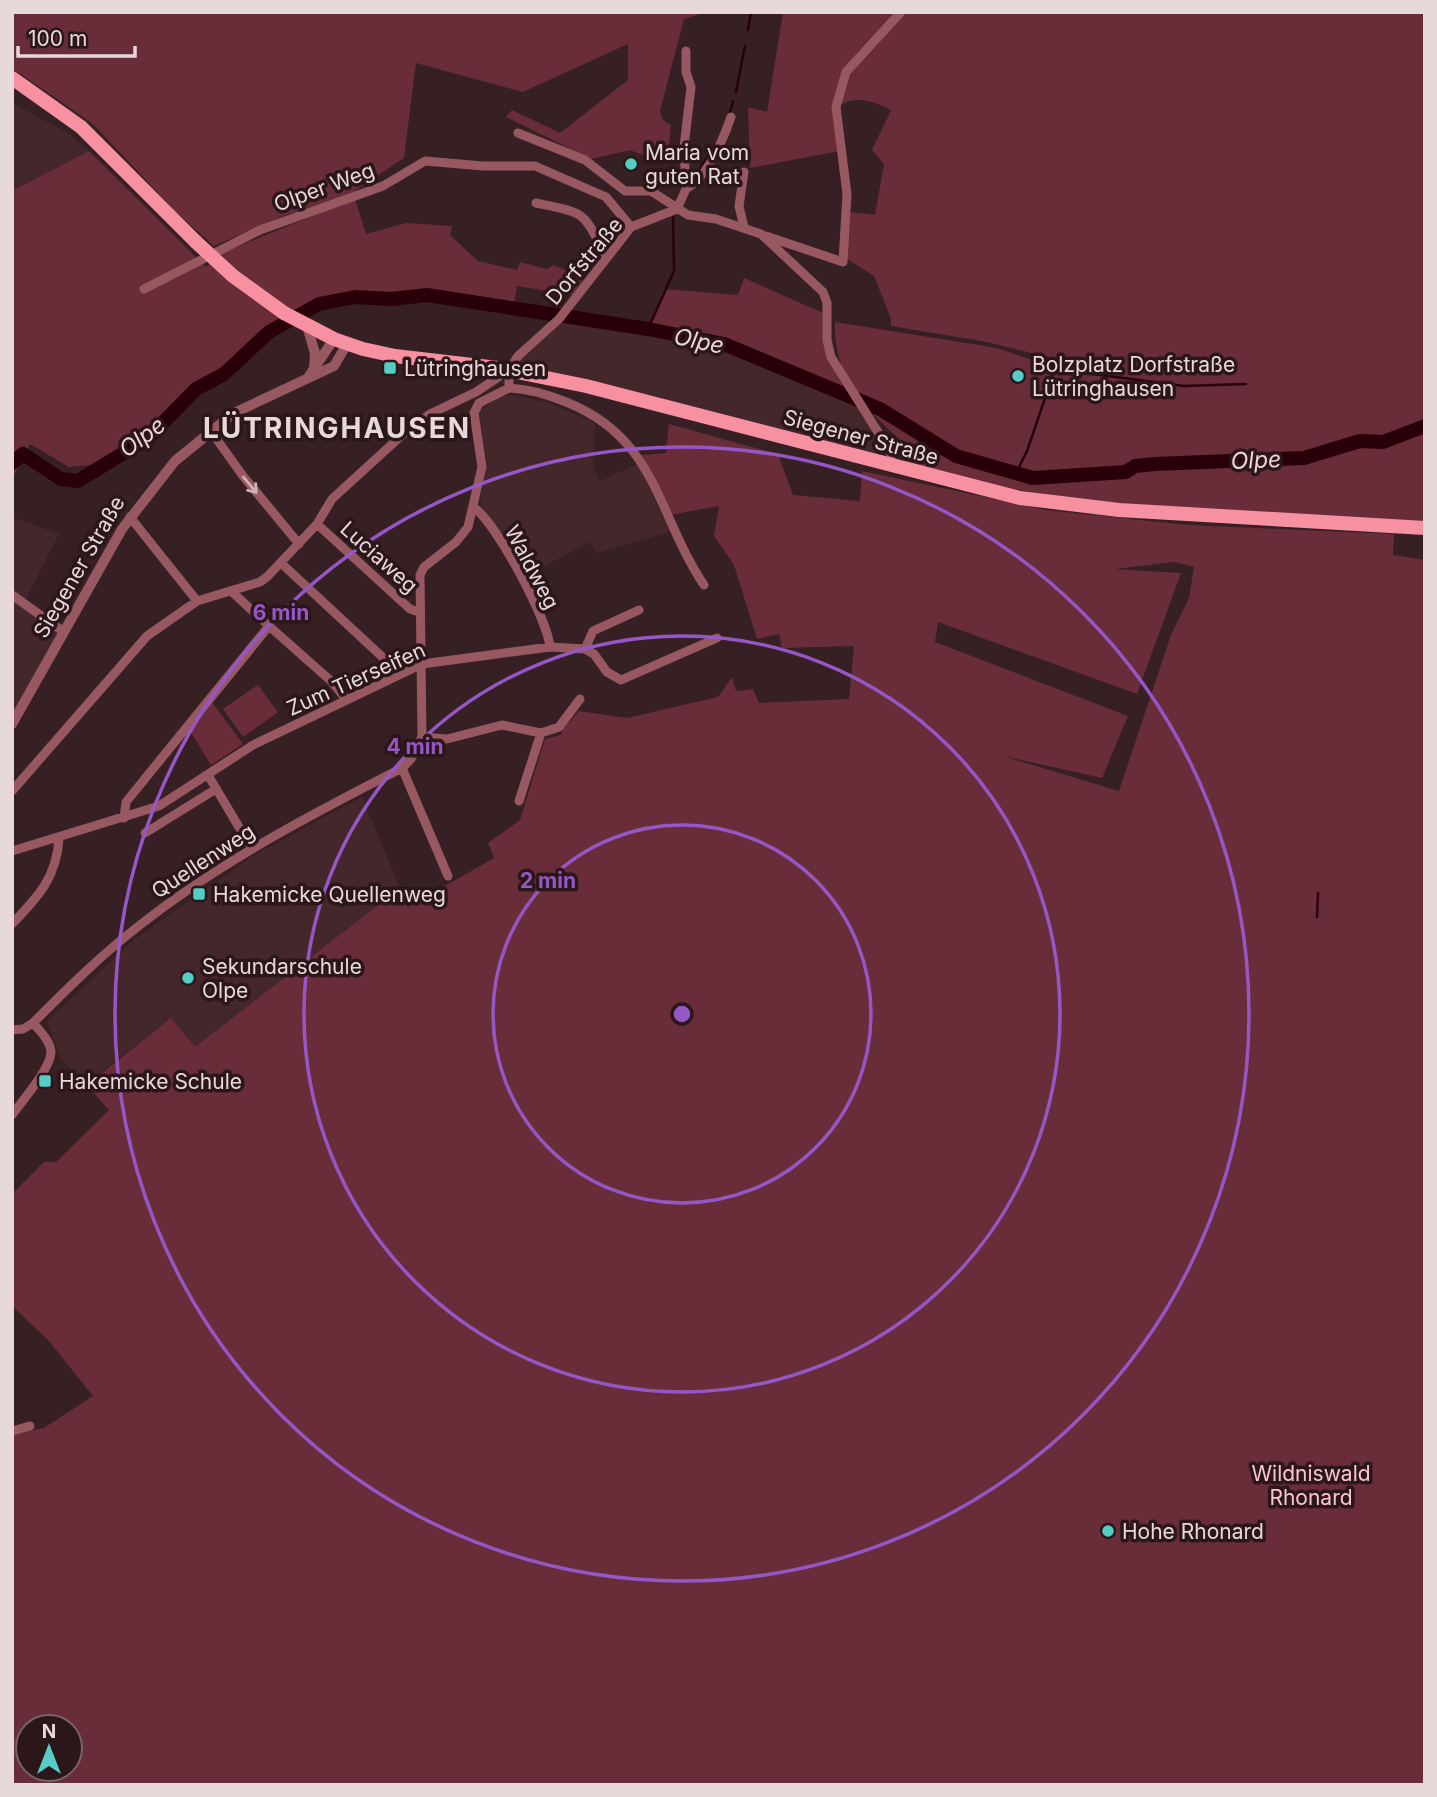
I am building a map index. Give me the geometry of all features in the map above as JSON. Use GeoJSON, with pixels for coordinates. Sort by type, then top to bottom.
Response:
{"type":"FeatureCollection","features":[{"type":"Feature","properties":{"kind":"main road","name":"Siegener Straße"},"geometry":{"type":"LineString","coordinates":[[12,78],[82,127],[196,242],[258,296],[307,327],[340,341],[395,356],[509,370],[586,386],[1008,496],[1072,506],[1425,528]]}},
{"type":"Feature","properties":{"kind":"street"},"geometry":{"type":"LineString","coordinates":[[519,134],[584,160],[625,191],[651,191],[688,215],[744,227],[843,262],[847,194],[836,107],[846,72],[901,12]]}},
{"type":"Feature","properties":{"kind":"street"},"geometry":{"type":"LineString","coordinates":[[686,51],[686,72],[691,87],[684,147],[686,189]]}},
{"type":"Feature","properties":{"kind":"street"},"geometry":{"type":"LineString","coordinates":[[677,208],[686,189],[695,182],[716,151],[731,117]]}},
{"type":"Feature","properties":{"kind":"street","name":"Olper Weg"},"geometry":{"type":"LineString","coordinates":[[144,289],[260,230],[383,186],[425,160],[483,166],[535,166],[606,197],[631,226]]}},
{"type":"Feature","properties":{"kind":"street"},"geometry":{"type":"LineString","coordinates":[[744,172],[739,214],[744,227]]}},
{"type":"Feature","properties":{"kind":"street"},"geometry":{"type":"LineString","coordinates":[[536,203],[576,211],[585,216],[607,258]]}},
{"type":"Feature","properties":{"kind":"street","name":"Dorfstraße"},"geometry":{"type":"LineString","coordinates":[[12,791],[90,705],[147,636],[197,601],[260,582],[317,524],[332,499],[401,436],[430,414],[485,387],[509,370],[518,356],[562,315],[631,226],[677,208]]}},
{"type":"Feature","properties":{"kind":"street"},"geometry":{"type":"LineString","coordinates":[[761,234],[823,292],[827,303],[828,348],[854,396],[891,453],[890,466]]}},
{"type":"Feature","properties":{"kind":"street"},"geometry":{"type":"LineString","coordinates":[[307,327],[314,353],[311,373]]}},
{"type":"Feature","properties":{"kind":"street"},"geometry":{"type":"LineString","coordinates":[[311,373],[340,341]]}},
{"type":"Feature","properties":{"kind":"street"},"geometry":{"type":"LineString","coordinates":[[509,370],[509,388]]}},
{"type":"Feature","properties":{"kind":"street","name":"Siegener Straße"},"geometry":{"type":"LineString","coordinates":[[12,724],[130,517],[175,461],[210,430],[255,401],[311,373]]}},
{"type":"Feature","properties":{"kind":"street"},"geometry":{"type":"LineString","coordinates":[[580,699],[559,727],[541,733],[502,725],[447,739],[422,737],[419,612],[424,567],[456,542],[468,527],[475,508],[482,467],[474,413],[479,403],[509,388],[577,406],[606,421],[639,457],[704,585]]}},
{"type":"Feature","properties":{"kind":"street"},"geometry":{"type":"LineString","coordinates":[[210,430],[243,476],[299,544]]}},
{"type":"Feature","properties":{"kind":"street","name":"Waldweg"},"geometry":{"type":"LineString","coordinates":[[475,508],[486,517],[522,579],[550,648]]}},
{"type":"Feature","properties":{"kind":"street"},"geometry":{"type":"LineString","coordinates":[[130,517],[197,601]]}},
{"type":"Feature","properties":{"kind":"street","name":"Luciaweg"},"geometry":{"type":"LineString","coordinates":[[317,524],[410,609],[419,612]]}},
{"type":"Feature","properties":{"kind":"street"},"geometry":{"type":"LineString","coordinates":[[281,563],[391,665],[398,676]]}},
{"type":"Feature","properties":{"kind":"street"},"geometry":{"type":"LineString","coordinates":[[232,591],[331,681],[347,700]]}},
{"type":"Feature","properties":{"kind":"street"},"geometry":{"type":"LineString","coordinates":[[12,595],[64,632]]}},
{"type":"Feature","properties":{"kind":"street"},"geometry":{"type":"LineString","coordinates":[[639,610],[593,631],[585,649],[594,654],[614,678],[621,680],[718,638]]}},
{"type":"Feature","properties":{"kind":"street"},"geometry":{"type":"LineString","coordinates":[[124,818],[126,802],[269,626]]}},
{"type":"Feature","properties":{"kind":"street","name":"Zum Tierseifen"},"geometry":{"type":"LineString","coordinates":[[12,851],[159,806],[253,745],[422,664],[550,648],[585,649]]}},
{"type":"Feature","properties":{"kind":"street"},"geometry":{"type":"LineString","coordinates":[[519,802],[541,733]]}},
{"type":"Feature","properties":{"kind":"street","name":"Quellenweg"},"geometry":{"type":"LineString","coordinates":[[12,1030],[23,1029],[33,1023],[139,925],[252,849],[402,768],[411,760],[422,737]]}},
{"type":"Feature","properties":{"kind":"street"},"geometry":{"type":"LineString","coordinates":[[402,768],[448,876]]}},
{"type":"Feature","properties":{"kind":"street"},"geometry":{"type":"LineString","coordinates":[[208,775],[252,849]]}},
{"type":"Feature","properties":{"kind":"street"},"geometry":{"type":"LineString","coordinates":[[145,833],[216,789]]}},
{"type":"Feature","properties":{"kind":"street"},"geometry":{"type":"LineString","coordinates":[[12,924],[47,885],[54,873],[59,838]]}},
{"type":"Feature","properties":{"kind":"street"},"geometry":{"type":"LineString","coordinates":[[12,1115],[48,1065],[51,1053],[47,1040],[33,1023]]}},
{"type":"Feature","properties":{"kind":"street"},"geometry":{"type":"LineString","coordinates":[[12,1431],[30,1426]]}},
{"type":"Feature","properties":{"kind":"shaded area"},"geometry":{"type":"Polygon","coordinates":[[[12,103],[68,133],[89,151],[12,191],[12,103]]]}},
{"type":"Feature","properties":{"kind":"shaded area"},"geometry":{"type":"Polygon","coordinates":[[[563,320],[648,333],[718,349],[853,403],[884,447],[874,456],[520,367],[519,360],[563,320]]]}},
{"type":"Feature","properties":{"kind":"shaded area"},"geometry":{"type":"Polygon","coordinates":[[[514,395],[549,403],[595,423],[593,467],[600,481],[638,464],[670,532],[597,553],[589,542],[525,577],[482,506],[481,497],[487,465],[478,418],[481,409],[501,396],[514,395]]]}},
{"type":"Feature","properties":{"kind":"shaded area"},"geometry":{"type":"Polygon","coordinates":[[[12,517],[59,534],[24,603],[64,632],[12,724],[12,517]]]}},
{"type":"Feature","properties":{"kind":"shaded area","name":"Sekundarschule Olpe"},"geometry":{"type":"Polygon","coordinates":[[[362,797],[400,888],[195,1048],[171,1019],[85,1084],[60,1058],[47,1021],[135,939],[256,854],[362,797]]]}},
{"type":"Feature","properties":{"kind":"green space"},"geometry":{"type":"Polygon","coordinates":[[[12,12],[731,12],[700,14],[684,19],[660,111],[663,120],[671,125],[668,156],[664,163],[630,150],[591,159],[506,117],[512,110],[560,133],[628,80],[628,44],[523,92],[416,63],[404,158],[353,192],[283,216],[214,246],[175,211],[93,124],[12,68],[12,12]]]}},
{"type":"Feature","properties":{"kind":"green space"},"geometry":{"type":"Polygon","coordinates":[[[783,12],[1425,12],[1425,522],[1206,511],[1097,501],[989,484],[907,462],[912,450],[869,409],[847,378],[840,361],[835,322],[997,348],[1050,366],[1052,358],[987,342],[891,326],[891,319],[874,276],[847,259],[850,212],[875,215],[884,164],[872,150],[891,110],[863,100],[850,101],[836,108],[840,151],[750,168],[748,107],[767,112],[783,12]]]}},
{"type":"Feature","properties":{"kind":"green space"},"geometry":{"type":"Polygon","coordinates":[[[89,151],[206,267],[224,252],[355,199],[366,234],[406,223],[452,226],[450,235],[478,261],[517,270],[520,262],[547,269],[553,265],[584,278],[572,295],[517,286],[514,305],[422,291],[393,296],[356,293],[319,300],[268,329],[225,369],[184,395],[171,414],[150,431],[92,465],[69,467],[30,444],[12,479],[12,191],[89,151]]]}},
{"type":"Feature","properties":{"kind":"green space"},"geometry":{"type":"Polygon","coordinates":[[[744,278],[825,314],[830,357],[850,395],[725,343],[649,328],[664,289],[738,295],[744,278]]]}},
{"type":"Feature","properties":{"kind":"green space","name":"Wildniswald Rhonard"},"geometry":{"type":"Polygon","coordinates":[[[669,424],[778,454],[793,495],[860,501],[862,471],[1046,510],[1189,525],[1394,534],[1393,555],[1425,560],[1425,1785],[12,1785],[12,1434],[44,1428],[93,1396],[49,1341],[12,1306],[12,1194],[44,1162],[56,1162],[109,1110],[87,1085],[171,1018],[195,1047],[400,888],[408,907],[494,858],[488,843],[520,820],[545,739],[561,735],[579,711],[627,718],[718,697],[732,677],[736,691],[753,689],[759,703],[849,699],[854,646],[782,648],[779,634],[757,639],[734,565],[714,536],[719,506],[670,515],[642,455],[666,453],[669,424]],[[1175,562],[1115,569],[1181,573],[1137,694],[938,622],[935,642],[1128,716],[1102,778],[1003,756],[1119,791],[1171,635],[1189,598],[1194,567],[1175,562]]]}},
{"type":"Feature","properties":{"kind":"green space"},"geometry":{"type":"Polygon","coordinates":[[[258,685],[278,712],[243,737],[223,709],[258,685]]]}},
{"type":"Feature","properties":{"kind":"green space"},"geometry":{"type":"Polygon","coordinates":[[[212,702],[243,744],[211,765],[190,731],[212,702]]]}},
{"type":"Feature","properties":{"kind":"waterway"},"geometry":{"type":"LineString","coordinates":[[748,30],[751,12]]}},
{"type":"Feature","properties":{"kind":"waterway"},"geometry":{"type":"LineString","coordinates":[[736,92],[745,46]]}},
{"type":"Feature","properties":{"kind":"waterway"},"geometry":{"type":"LineString","coordinates":[[730,112],[733,101]]}},
{"type":"Feature","properties":{"kind":"waterway"},"geometry":{"type":"LineString","coordinates":[[697,174],[715,145]]}},
{"type":"Feature","properties":{"kind":"waterway"},"geometry":{"type":"LineString","coordinates":[[648,329],[674,271],[673,214]]}},
{"type":"Feature","properties":{"kind":"waterway","name":"Olpe"},"geometry":{"type":"LineString","coordinates":[[12,463],[23,454],[61,479],[78,481],[148,438],[196,389],[224,374],[269,332],[319,304],[355,297],[392,299],[427,295],[648,329],[724,344],[880,409],[956,456],[1033,478],[1126,472],[1135,466],[1155,464],[1304,458],[1360,441],[1383,442],[1425,426]]}},
{"type":"Feature","properties":{"kind":"waterway"},"geometry":{"type":"LineString","coordinates":[[1016,473],[1027,451],[1055,369],[1184,386],[1246,384]]}},
{"type":"Feature","properties":{"kind":"waterway"},"geometry":{"type":"LineString","coordinates":[[1317,917],[1318,893]]}},
{"type":"Feature","properties":{"kind":"place","name":"Maria vom guten Rat"},"geometry":{"type":"Point","coordinates":[631,164]}},
{"type":"Feature","properties":{"kind":"place","name":"Lütringhausen"},"geometry":{"type":"Point","coordinates":[390,368]}},
{"type":"Feature","properties":{"kind":"place","name":"Bolzplatz Dorfstraße Lütringhausen"},"geometry":{"type":"Point","coordinates":[1018,376]}},
{"type":"Feature","properties":{"kind":"place","name":"Hakemicke Quellenweg"},"geometry":{"type":"Point","coordinates":[199,894]}},
{"type":"Feature","properties":{"kind":"place","name":"Sekundarschule Olpe"},"geometry":{"type":"Point","coordinates":[188,978]}},
{"type":"Feature","properties":{"kind":"place","name":"Hakemicke Schule"},"geometry":{"type":"Point","coordinates":[45,1081]}},
{"type":"Feature","properties":{"kind":"place","name":"Hohe Rhonard"},"geometry":{"type":"Point","coordinates":[1108,1531]}},
{"type":"Feature","properties":{"kind":"district","name":"LÜTRINGHAUSEN"},"geometry":{"type":"Point","coordinates":[337,428]}}]}
